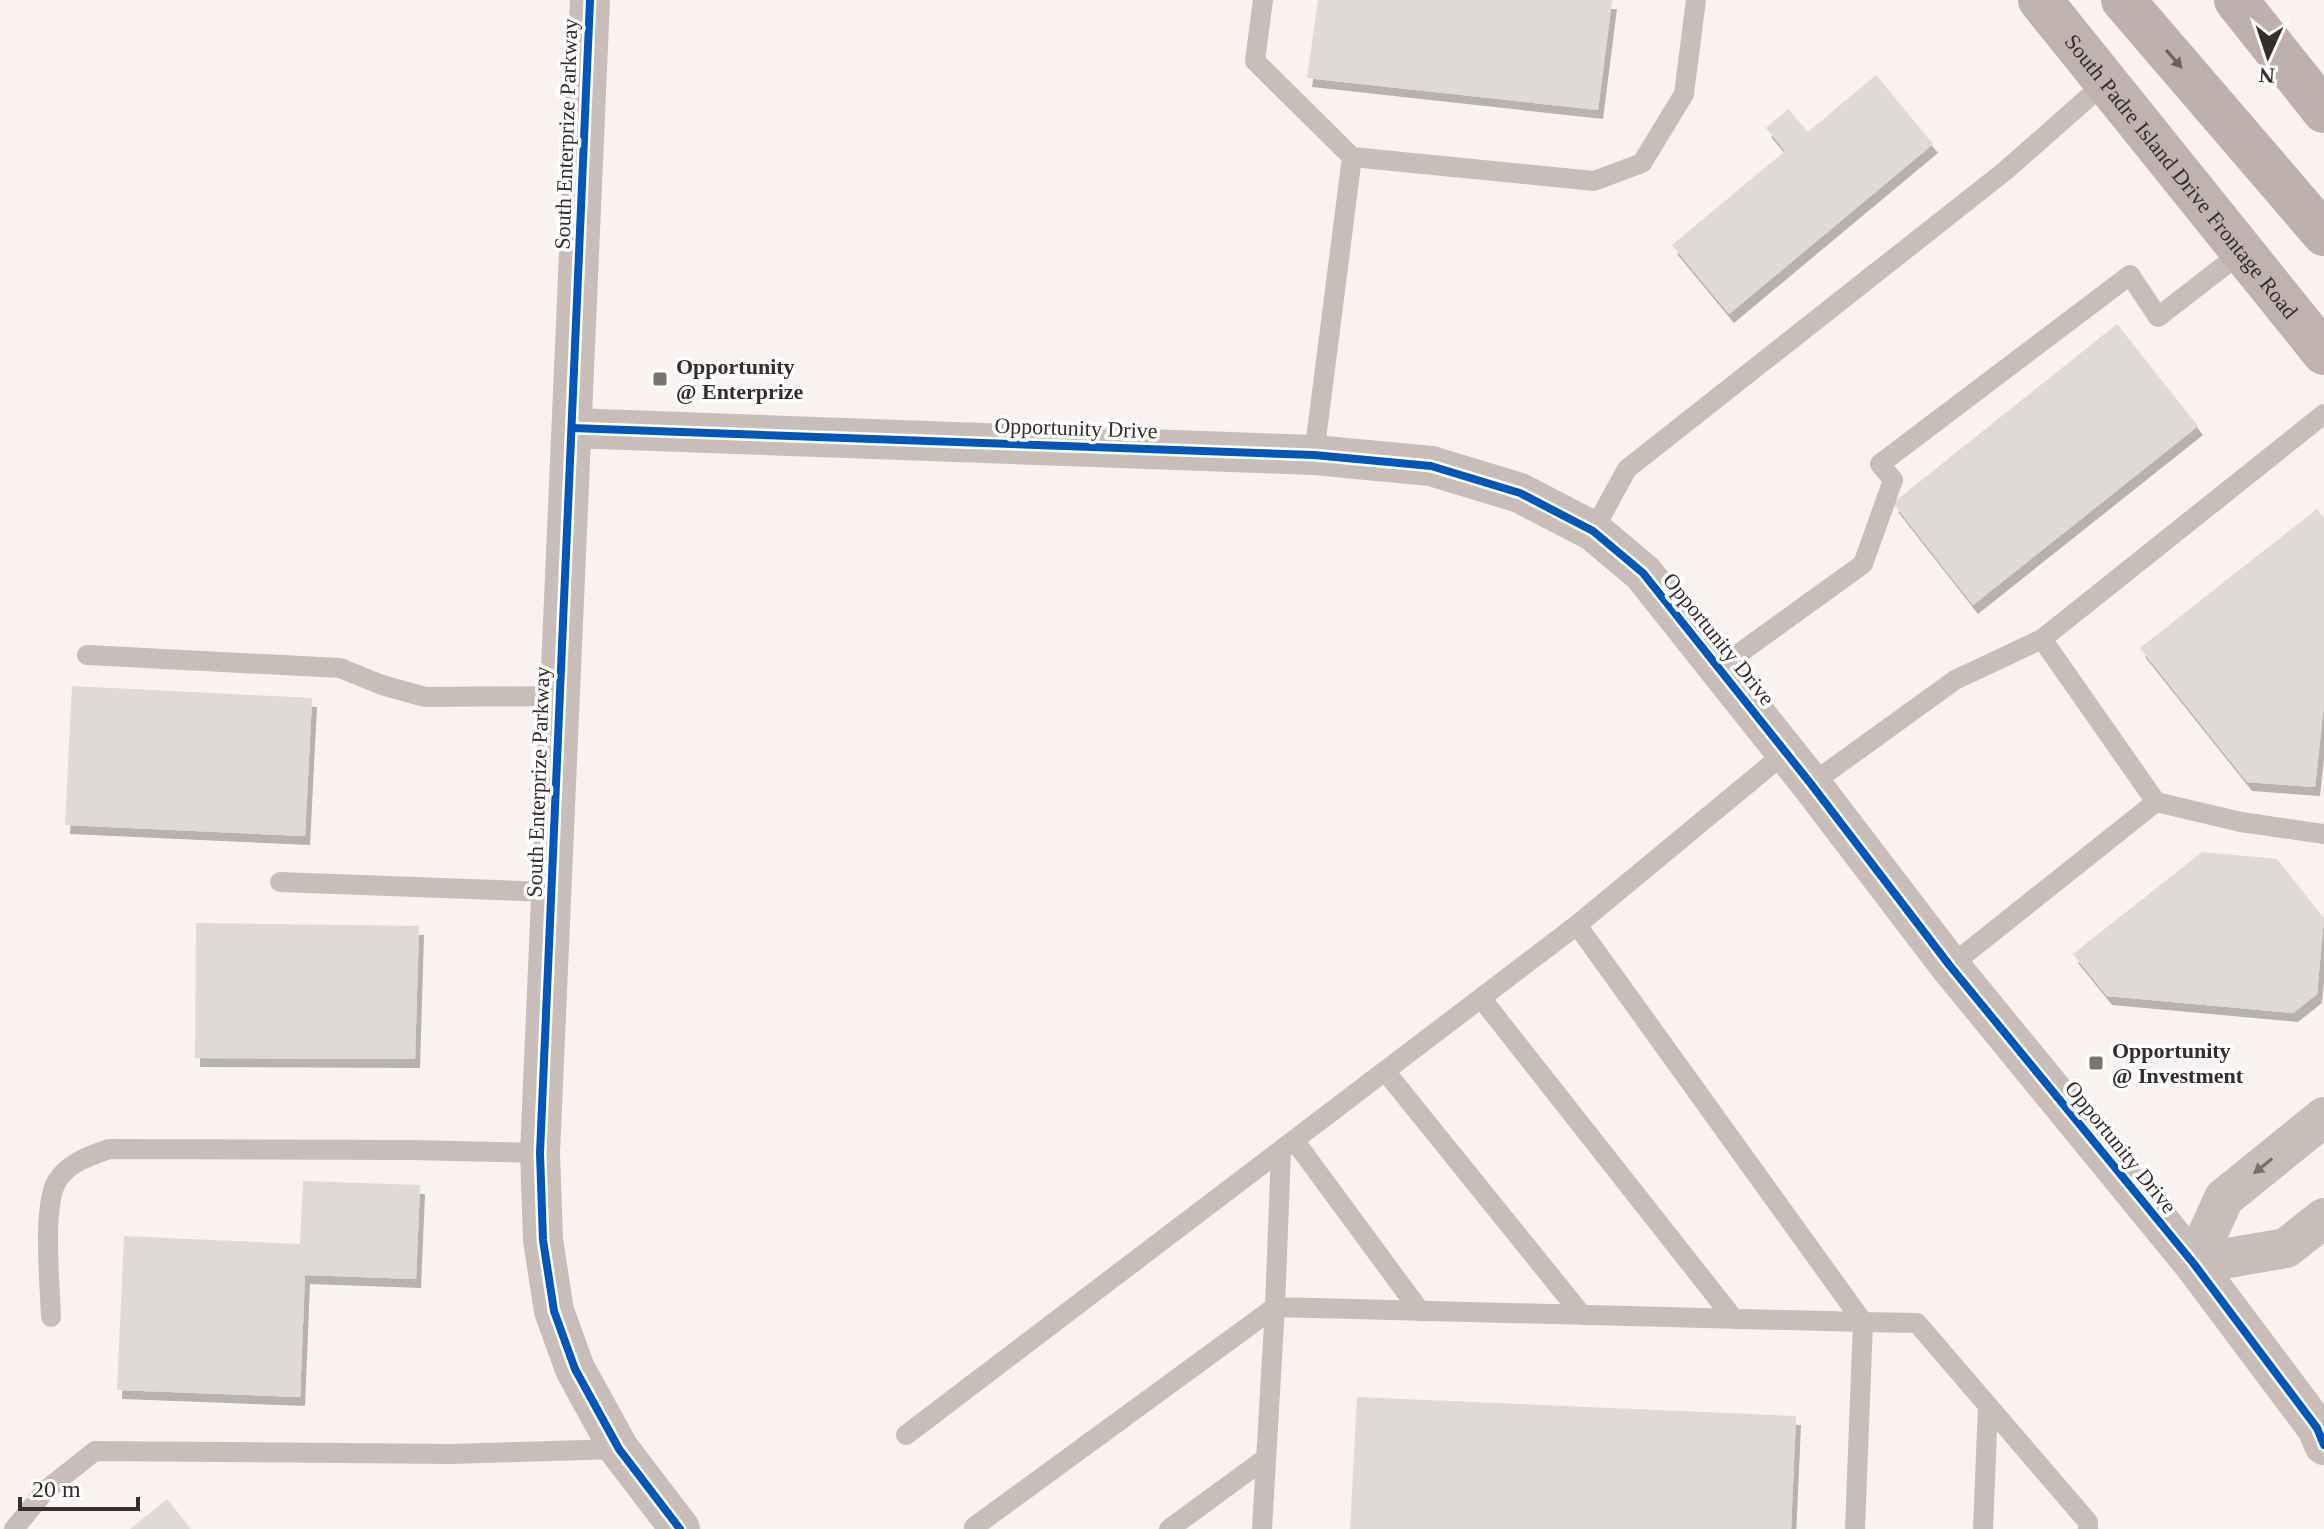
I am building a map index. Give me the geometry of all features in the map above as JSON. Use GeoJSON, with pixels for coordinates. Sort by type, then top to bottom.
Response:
{"type":"FeatureCollection","features":[{"type":"Feature","properties":{"kind":"highway"},"geometry":{"type":"LineString","coordinates":[[2123,0],[2324,234]]}},
{"type":"Feature","properties":{"kind":"highway"},"geometry":{"type":"LineString","coordinates":[[2236,0],[2324,111]]}},
{"type":"Feature","properties":{"kind":"main road","name":"South Padre Island Drive Frontage Road"},"geometry":{"type":"LineString","coordinates":[[2040,0],[2324,353]]}},
{"type":"Feature","properties":{"kind":"street","name":"South Enterprize Parkway"},"geometry":{"type":"LineString","coordinates":[[590,0],[540,1153],[543,1240],[554,1311],[575,1369],[619,1449],[680,1529]]}},
{"type":"Feature","properties":{"kind":"street","name":"Opportunity Drive"},"geometry":{"type":"LineString","coordinates":[[572,428],[1314,455],[1431,466],[1520,493],[1593,531],[1643,573],[1719,668],[1950,966],[2194,1264],[2317,1428],[2324,1445]]}},
{"type":"Feature","properties":{"kind":"street"},"geometry":{"type":"LineString","coordinates":[[2194,1264],[2224,1198],[2324,1117]]}},
{"type":"Feature","properties":{"kind":"street"},"geometry":{"type":"LineString","coordinates":[[2194,1264],[2286,1248],[2324,1218]]}},
{"type":"Feature","properties":{"kind":"lane"},"geometry":{"type":"LineString","coordinates":[[1263,0],[1255,61],[1352,157],[1594,181],[1642,163],[1684,94],[1696,0]]}},
{"type":"Feature","properties":{"kind":"lane"},"geometry":{"type":"LineString","coordinates":[[1593,531],[1627,469],[2005,171],[2106,82]]}},
{"type":"Feature","properties":{"kind":"lane"},"geometry":{"type":"LineString","coordinates":[[1314,455],[1352,157]]}},
{"type":"Feature","properties":{"kind":"lane"},"geometry":{"type":"LineString","coordinates":[[1719,668],[1863,564],[1893,480],[1880,464],[2130,275],[2158,317],[2242,252]]}},
{"type":"Feature","properties":{"kind":"lane"},"geometry":{"type":"LineString","coordinates":[[1811,784],[1955,680],[2042,639],[2324,414]]}},
{"type":"Feature","properties":{"kind":"lane"},"geometry":{"type":"LineString","coordinates":[[2042,639],[2156,802],[2241,822],[2324,834]]}},
{"type":"Feature","properties":{"kind":"lane"},"geometry":{"type":"LineString","coordinates":[[87,655],[340,668],[382,685],[425,697],[559,696]]}},
{"type":"Feature","properties":{"kind":"lane"},"geometry":{"type":"LineString","coordinates":[[906,1435],[1577,925],[1786,752]]}},
{"type":"Feature","properties":{"kind":"lane"},"geometry":{"type":"LineString","coordinates":[[1950,966],[2156,802]]}},
{"type":"Feature","properties":{"kind":"lane"},"geometry":{"type":"LineString","coordinates":[[280,882],[552,892]]}},
{"type":"Feature","properties":{"kind":"lane"},"geometry":{"type":"LineString","coordinates":[[1577,925],[1863,1322],[1855,1529]]}},
{"type":"Feature","properties":{"kind":"lane"},"geometry":{"type":"LineString","coordinates":[[1481,998],[1734,1319]]}},
{"type":"Feature","properties":{"kind":"lane"},"geometry":{"type":"LineString","coordinates":[[1385,1071],[1582,1315]]}},
{"type":"Feature","properties":{"kind":"lane"},"geometry":{"type":"LineString","coordinates":[[1262,1529],[1287,1146]]}},
{"type":"Feature","properties":{"kind":"lane"},"geometry":{"type":"LineString","coordinates":[[1287,1146],[1420,1311]]}},
{"type":"Feature","properties":{"kind":"lane"},"geometry":{"type":"LineString","coordinates":[[51,1317],[49,1212],[57,1181],[77,1161],[109,1149],[540,1153]]}},
{"type":"Feature","properties":{"kind":"lane"},"geometry":{"type":"LineString","coordinates":[[974,1527],[1275,1307],[1917,1323],[2088,1522],[2088,1529]]}},
{"type":"Feature","properties":{"kind":"lane"},"geometry":{"type":"LineString","coordinates":[[1983,1529],[1988,1406]]}},
{"type":"Feature","properties":{"kind":"lane"},"geometry":{"type":"LineString","coordinates":[[14,1529],[46,1490],[95,1451],[451,1454],[619,1449]]}},
{"type":"Feature","properties":{"kind":"lane"},"geometry":{"type":"LineString","coordinates":[[1169,1529],[1266,1458]]}},
{"type":"Feature","properties":{"kind":"building"},"geometry":{"type":"Polygon","coordinates":[[[1318,0],[1612,0],[1598,110],[1307,78],[1318,0]]]}},
{"type":"Feature","properties":{"kind":"building"},"geometry":{"type":"Polygon","coordinates":[[[1876,75],[1933,144],[1729,314],[1672,245],[1785,151],[1766,128],[1788,109],[1808,132],[1876,75]]]}},
{"type":"Feature","properties":{"kind":"building"},"geometry":{"type":"Polygon","coordinates":[[[2117,324],[2198,426],[1973,605],[1893,503],[2117,324]]]}},
{"type":"Feature","properties":{"kind":"building"},"geometry":{"type":"Polygon","coordinates":[[[2317,509],[2324,518],[2324,703],[2315,787],[2247,782],[2140,648],[2317,509]]]}},
{"type":"Feature","properties":{"kind":"building"},"geometry":{"type":"Polygon","coordinates":[[[72,686],[312,698],[305,836],[65,825],[72,686]]]}},
{"type":"Feature","properties":{"kind":"building"},"geometry":{"type":"Polygon","coordinates":[[[2202,852],[2277,859],[2324,918],[2317,994],[2293,1013],[2107,996],[2073,954],[2202,852]]]}},
{"type":"Feature","properties":{"kind":"building"},"geometry":{"type":"Polygon","coordinates":[[[196,923],[419,926],[415,1059],[195,1058],[196,923]]]}},
{"type":"Feature","properties":{"kind":"building"},"geometry":{"type":"Polygon","coordinates":[[[303,1181],[420,1185],[416,1279],[305,1275],[300,1397],[117,1390],[124,1236],[300,1244],[303,1181]]]}},
{"type":"Feature","properties":{"kind":"building"},"geometry":{"type":"Polygon","coordinates":[[[1357,1397],[1796,1416],[1791,1529],[1350,1529],[1357,1397]]]}},
{"type":"Feature","properties":{"kind":"building"},"geometry":{"type":"Polygon","coordinates":[[[167,1499],[191,1529],[130,1529],[167,1499]]]}},
{"type":"Feature","properties":{"kind":"cycle path"},"geometry":{"type":"LineString","coordinates":[[590,0],[540,1153],[543,1240],[554,1311],[575,1369],[619,1449],[680,1529]]}},
{"type":"Feature","properties":{"kind":"cycle path"},"geometry":{"type":"LineString","coordinates":[[572,428],[1314,455],[1431,466],[1520,493],[1593,531],[1643,573],[1811,784],[1950,966],[2194,1264],[2317,1428],[2324,1445]]}},
{"type":"Feature","properties":{"kind":"place","name":"Opportunity @ Enterprize"},"geometry":{"type":"Point","coordinates":[660,379]}},
{"type":"Feature","properties":{"kind":"place","name":"Opportunity @ Investment"},"geometry":{"type":"Point","coordinates":[2096,1063]}}]}
